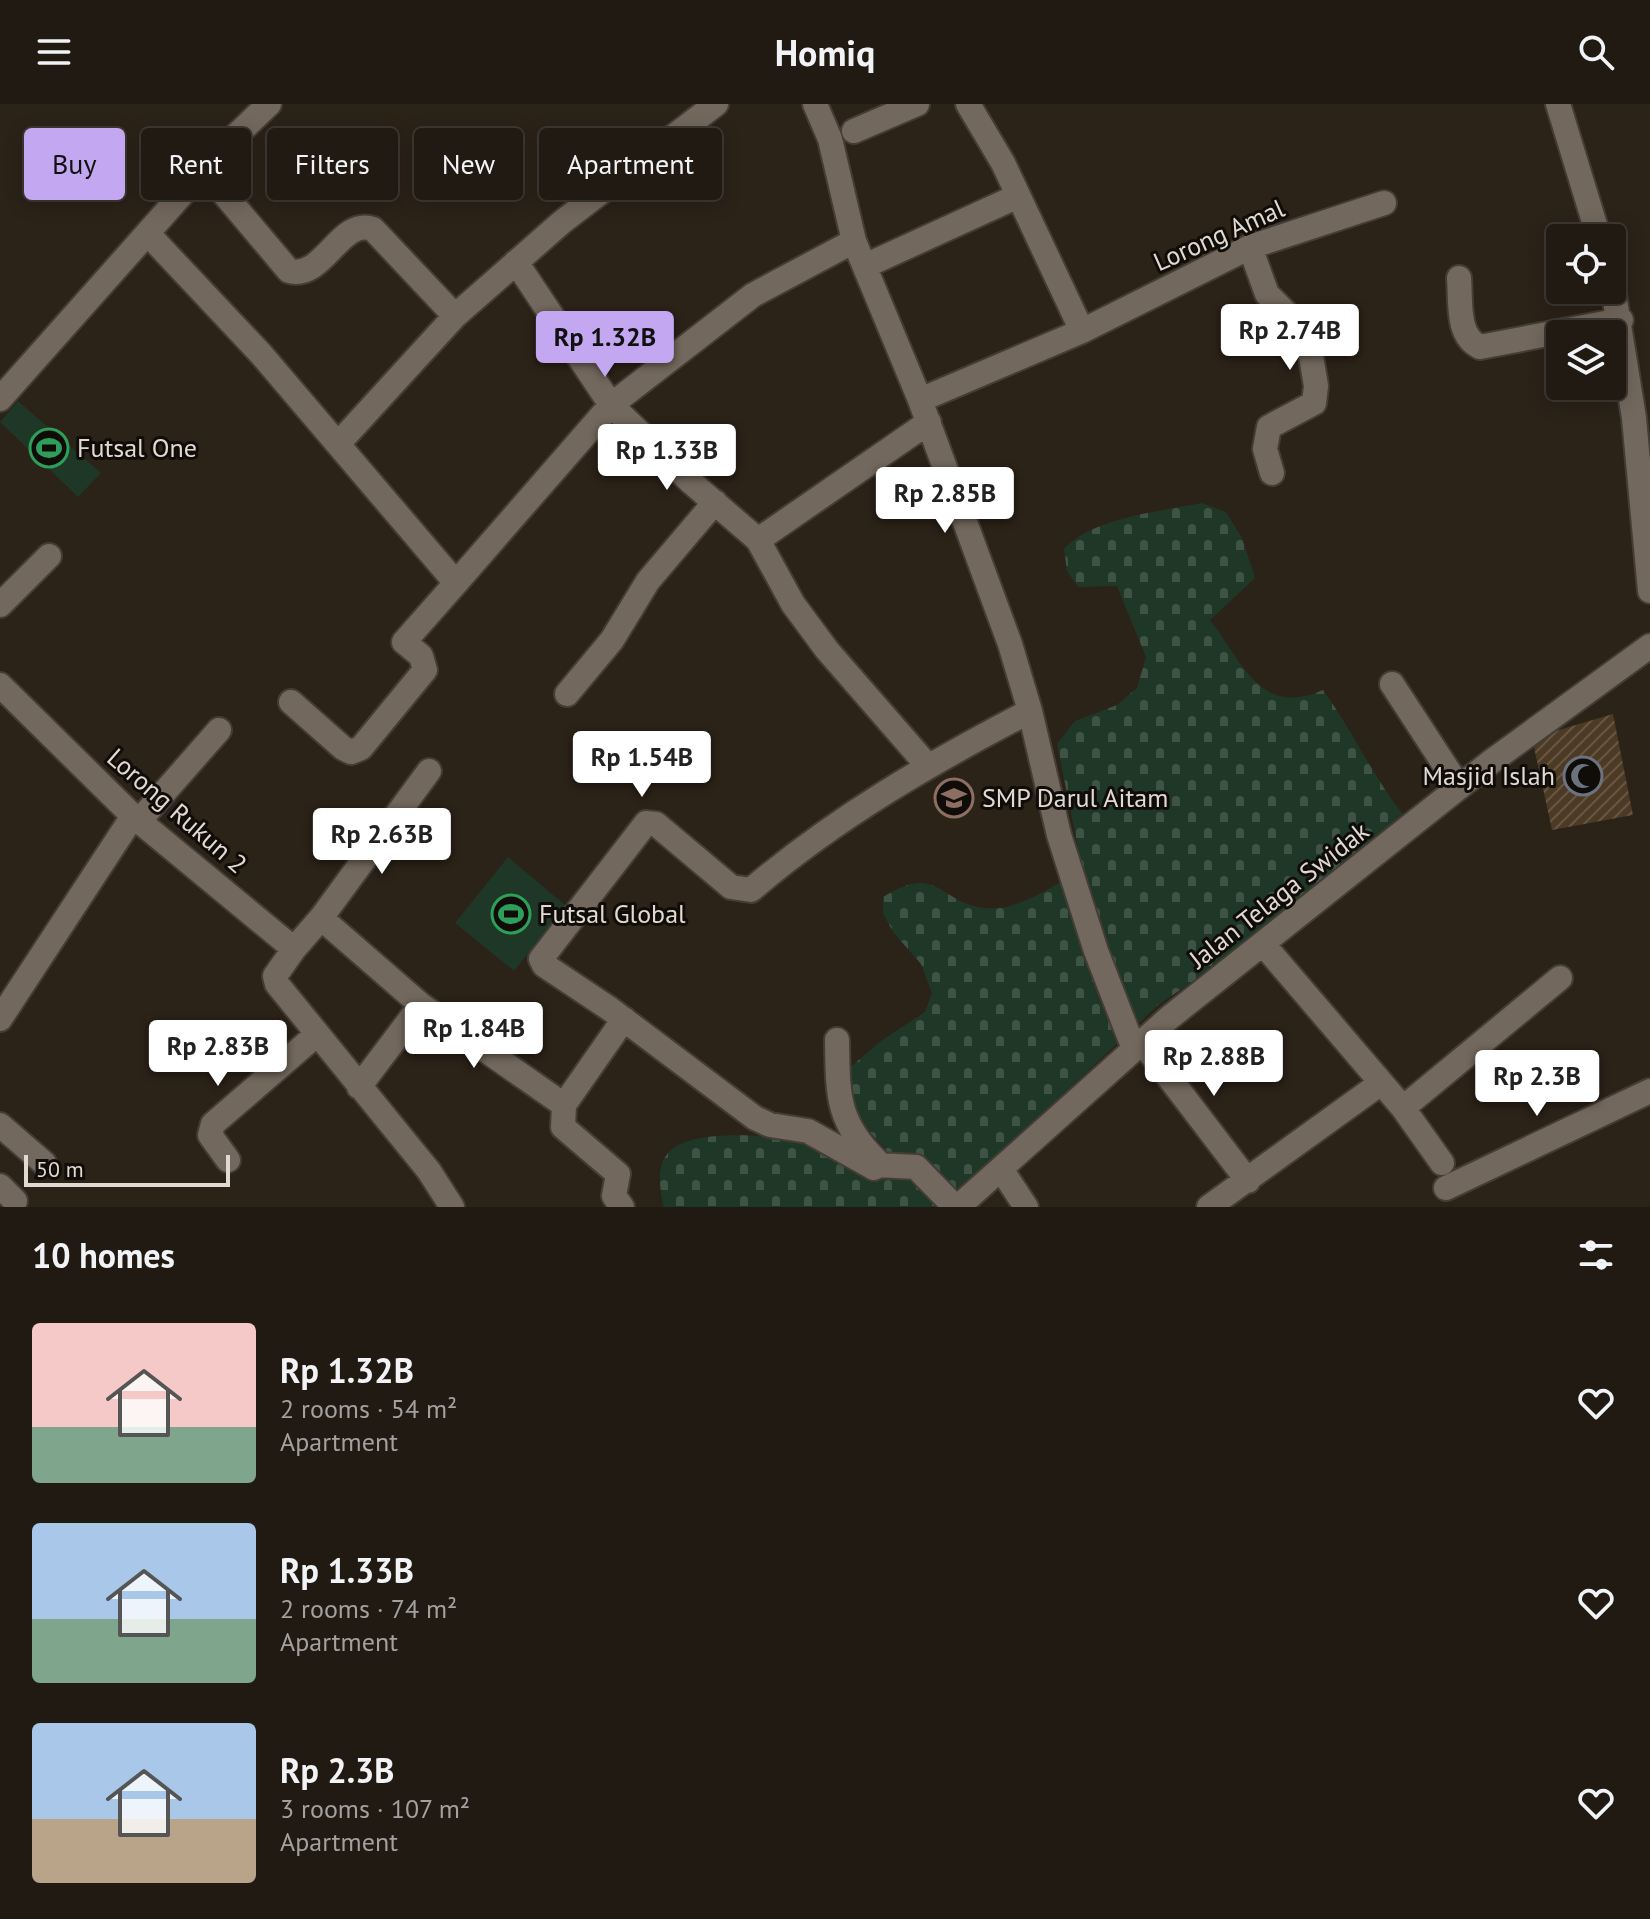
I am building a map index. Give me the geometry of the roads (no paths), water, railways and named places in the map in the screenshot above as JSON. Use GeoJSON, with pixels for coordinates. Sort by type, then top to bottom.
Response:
{"type":"FeatureCollection","features":[{"type":"Feature","properties":{"kind":"street"},"geometry":{"type":"LineString","coordinates":[[245,128],[269,104]]}},
{"type":"Feature","properties":{"kind":"street"},"geometry":{"type":"LineString","coordinates":[[338,444],[455,316],[562,222],[716,104]]}},
{"type":"Feature","properties":{"kind":"street"},"geometry":{"type":"LineString","coordinates":[[815,104],[830,139],[854,241],[925,411],[1030,711],[1059,835],[1096,951],[1138,1046],[1248,1181]]}},
{"type":"Feature","properties":{"kind":"street"},"geometry":{"type":"LineString","coordinates":[[854,131],[917,104]]}},
{"type":"Feature","properties":{"kind":"street"},"geometry":{"type":"LineString","coordinates":[[968,104],[1018,196],[1082,331]]}},
{"type":"Feature","properties":{"kind":"street"},"geometry":{"type":"LineString","coordinates":[[1558,104],[1595,224]]}},
{"type":"Feature","properties":{"kind":"street"},"geometry":{"type":"LineString","coordinates":[[865,266],[1018,196]]}},
{"type":"Feature","properties":{"kind":"street"},"geometry":{"type":"LineString","coordinates":[[0,399],[179,200]]}},
{"type":"Feature","properties":{"kind":"street"},"geometry":{"type":"LineString","coordinates":[[229,200],[289,271],[297,273],[311,268],[353,230],[366,226],[373,229],[455,316]]}},
{"type":"Feature","properties":{"kind":"street","name":"Lorong Amal"},"geometry":{"type":"LineString","coordinates":[[758,540],[925,411],[1250,247],[1384,203]]}},
{"type":"Feature","properties":{"kind":"street"},"geometry":{"type":"LineString","coordinates":[[149,235],[261,354],[456,583]]}},
{"type":"Feature","properties":{"kind":"street"},"geometry":{"type":"LineString","coordinates":[[291,702],[343,748],[351,752],[361,748],[425,670],[421,656],[404,642],[611,405],[753,295],[854,241]]}},
{"type":"Feature","properties":{"kind":"street"},"geometry":{"type":"LineString","coordinates":[[1250,247],[1267,294],[1304,333],[1315,376],[1314,403],[1269,427],[1265,449],[1272,473]]}},
{"type":"Feature","properties":{"kind":"street"},"geometry":{"type":"LineString","coordinates":[[516,262],[611,405],[758,540],[793,604],[827,650],[927,765]]}},
{"type":"Feature","properties":{"kind":"street"},"geometry":{"type":"LineString","coordinates":[[1459,278],[1464,331],[1470,341],[1480,347],[1546,334]]}},
{"type":"Feature","properties":{"kind":"street"},"geometry":{"type":"LineString","coordinates":[[1617,304],[1621,320]]}},
{"type":"Feature","properties":{"kind":"street"},"geometry":{"type":"LineString","coordinates":[[1626,348],[1642,438],[1650,591]]}},
{"type":"Feature","properties":{"kind":"street"},"geometry":{"type":"LineString","coordinates":[[567,694],[612,640],[648,581],[715,502]]}},
{"type":"Feature","properties":{"kind":"street"},"geometry":{"type":"LineString","coordinates":[[0,605],[49,556]]}},
{"type":"Feature","properties":{"kind":"street","name":"Jalan Telaga Swidak"},"geometry":{"type":"LineString","coordinates":[[956,1207],[1138,1046],[1263,944],[1459,787],[1650,646]]}},
{"type":"Feature","properties":{"kind":"street"},"geometry":{"type":"LineString","coordinates":[[1392,684],[1459,787]]}},
{"type":"Feature","properties":{"kind":"street","name":"Lorong Rukun 2"},"geometry":{"type":"LineString","coordinates":[[0,685],[136,818],[294,949]]}},
{"type":"Feature","properties":{"kind":"street"},"geometry":{"type":"LineString","coordinates":[[956,1207],[916,1167],[877,1165],[872,1168],[808,1131],[770,1125],[755,1118],[542,962],[576,911],[640,827],[650,822],[731,887],[751,890],[787,859],[927,765],[1030,711]]}},
{"type":"Feature","properties":{"kind":"street"},"geometry":{"type":"LineString","coordinates":[[0,1019],[136,818],[219,730]]}},
{"type":"Feature","properties":{"kind":"street"},"geometry":{"type":"LineString","coordinates":[[429,771],[321,918],[294,949],[276,981],[316,1035],[429,1171],[452,1207]]}},
{"type":"Feature","properties":{"kind":"street"},"geometry":{"type":"LineString","coordinates":[[321,918],[421,1005],[564,1105]]}},
{"type":"Feature","properties":{"kind":"street"},"geometry":{"type":"LineString","coordinates":[[1263,944],[1403,1108],[1442,1163]]}},
{"type":"Feature","properties":{"kind":"street"},"geometry":{"type":"LineString","coordinates":[[1403,1108],[1560,978]]}},
{"type":"Feature","properties":{"kind":"street"},"geometry":{"type":"LineString","coordinates":[[359,1087],[421,1005]]}},
{"type":"Feature","properties":{"kind":"street"},"geometry":{"type":"LineString","coordinates":[[617,1014],[564,1105],[563,1127],[618,1174],[614,1196],[622,1207]]}},
{"type":"Feature","properties":{"kind":"street"},"geometry":{"type":"LineString","coordinates":[[228,1160],[210,1135],[213,1124],[316,1035]]}},
{"type":"Feature","properties":{"kind":"street"},"geometry":{"type":"LineString","coordinates":[[837,1040],[838,1096],[843,1114],[850,1131],[877,1165]]}},
{"type":"Feature","properties":{"kind":"street"},"geometry":{"type":"LineString","coordinates":[[1209,1207],[1381,1083]]}},
{"type":"Feature","properties":{"kind":"street"},"geometry":{"type":"LineString","coordinates":[[1446,1188],[1650,1091]]}},
{"type":"Feature","properties":{"kind":"street"},"geometry":{"type":"LineString","coordinates":[[0,1125],[44,1163]]}},
{"type":"Feature","properties":{"kind":"street"},"geometry":{"type":"LineString","coordinates":[[1001,1169],[1026,1207]]}},
{"type":"Feature","properties":{"kind":"place","name":"Futsal One"},"geometry":{"type":"Point","coordinates":[49,448]}},
{"type":"Feature","properties":{"kind":"place","name":"Masjid Islah"},"geometry":{"type":"Point","coordinates":[1583,776]}},
{"type":"Feature","properties":{"kind":"place","name":"SMP Darul Aitam"},"geometry":{"type":"Point","coordinates":[954,798]}},
{"type":"Feature","properties":{"kind":"place","name":"Futsal Global"},"geometry":{"type":"Point","coordinates":[511,914]}}]}
